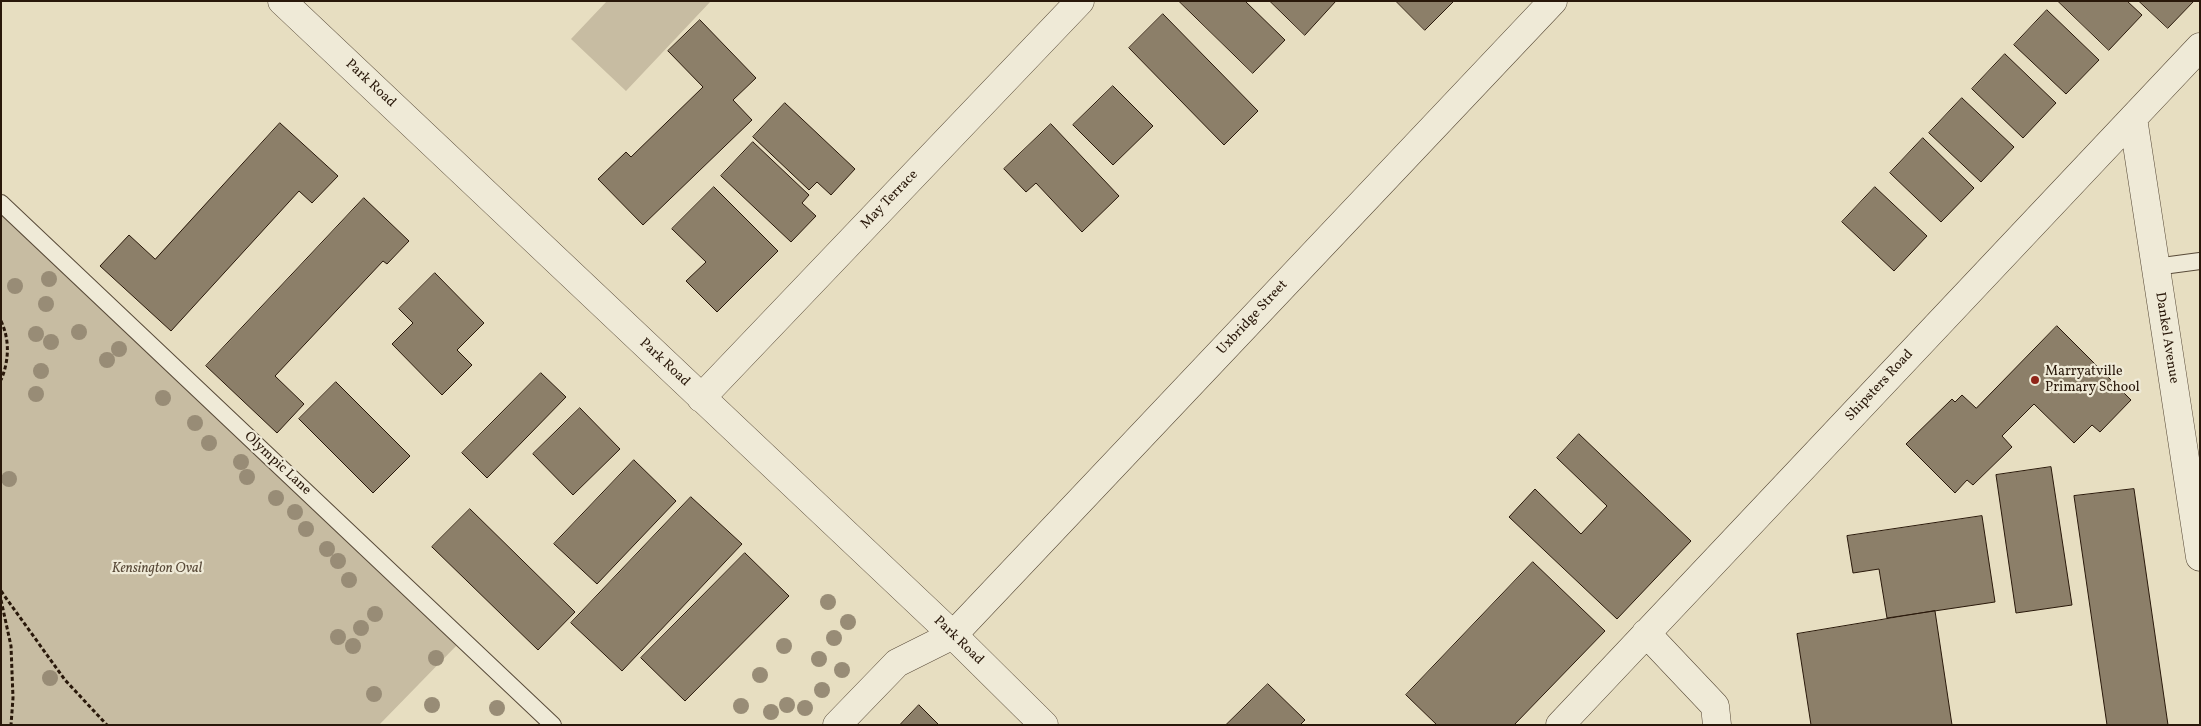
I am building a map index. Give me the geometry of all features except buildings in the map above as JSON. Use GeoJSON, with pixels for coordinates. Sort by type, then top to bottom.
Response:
{"type":"FeatureCollection","features":[{"type":"Feature","properties":{"kind":"street","name":"Park Road"},"geometry":{"type":"LineString","coordinates":[[282,1],[953,635],[1044,725]]}},
{"type":"Feature","properties":{"kind":"street","name":"May Terrace"},"geometry":{"type":"LineString","coordinates":[[701,398],[1080,1]]}},
{"type":"Feature","properties":{"kind":"street","name":"Uxbridge Street"},"geometry":{"type":"LineString","coordinates":[[953,635],[1553,1]]}},
{"type":"Feature","properties":{"kind":"street","name":"Shipsters Road"},"geometry":{"type":"LineString","coordinates":[[1560,725],[2200,47]]}},
{"type":"Feature","properties":{"kind":"street","name":"Dankel Avenue"},"geometry":{"type":"LineString","coordinates":[[2133,118],[2200,557]]}},
{"type":"Feature","properties":{"kind":"street"},"geometry":{"type":"LineString","coordinates":[[1646,633],[1715,706],[1718,725]]}},
{"type":"Feature","properties":{"kind":"street"},"geometry":{"type":"LineString","coordinates":[[837,725],[897,663],[953,635]]}},
{"type":"Feature","properties":{"kind":"lane","name":"Olympic Lane"},"geometry":{"type":"LineString","coordinates":[[1,203],[552,725]]}},
{"type":"Feature","properties":{"kind":"lane"},"geometry":{"type":"LineString","coordinates":[[2155,267],[2200,261]]}},
{"type":"Feature","properties":{"kind":"path"},"geometry":{"type":"LineString","coordinates":[[1,321],[8,335],[6,368],[1,380]]}},
{"type":"Feature","properties":{"kind":"path"},"geometry":{"type":"LineString","coordinates":[[1,591],[65,680],[107,725]]}},
{"type":"Feature","properties":{"kind":"path"},"geometry":{"type":"LineString","coordinates":[[1,600],[11,646],[13,698],[11,725]]}},
{"type":"Feature","properties":{"kind":"green space"},"geometry":{"type":"Polygon","coordinates":[[[607,1],[711,1],[626,91],[571,39],[607,1]]]}},
{"type":"Feature","properties":{"kind":"green space","name":"Kensington Oval"},"geometry":{"type":"Polygon","coordinates":[[[1,201],[458,644],[379,725],[1,725],[1,201]]]}},
{"type":"Feature","properties":{"kind":"place","name":"Marryatville Primary School"},"geometry":{"type":"Point","coordinates":[2035,380]}}]}
